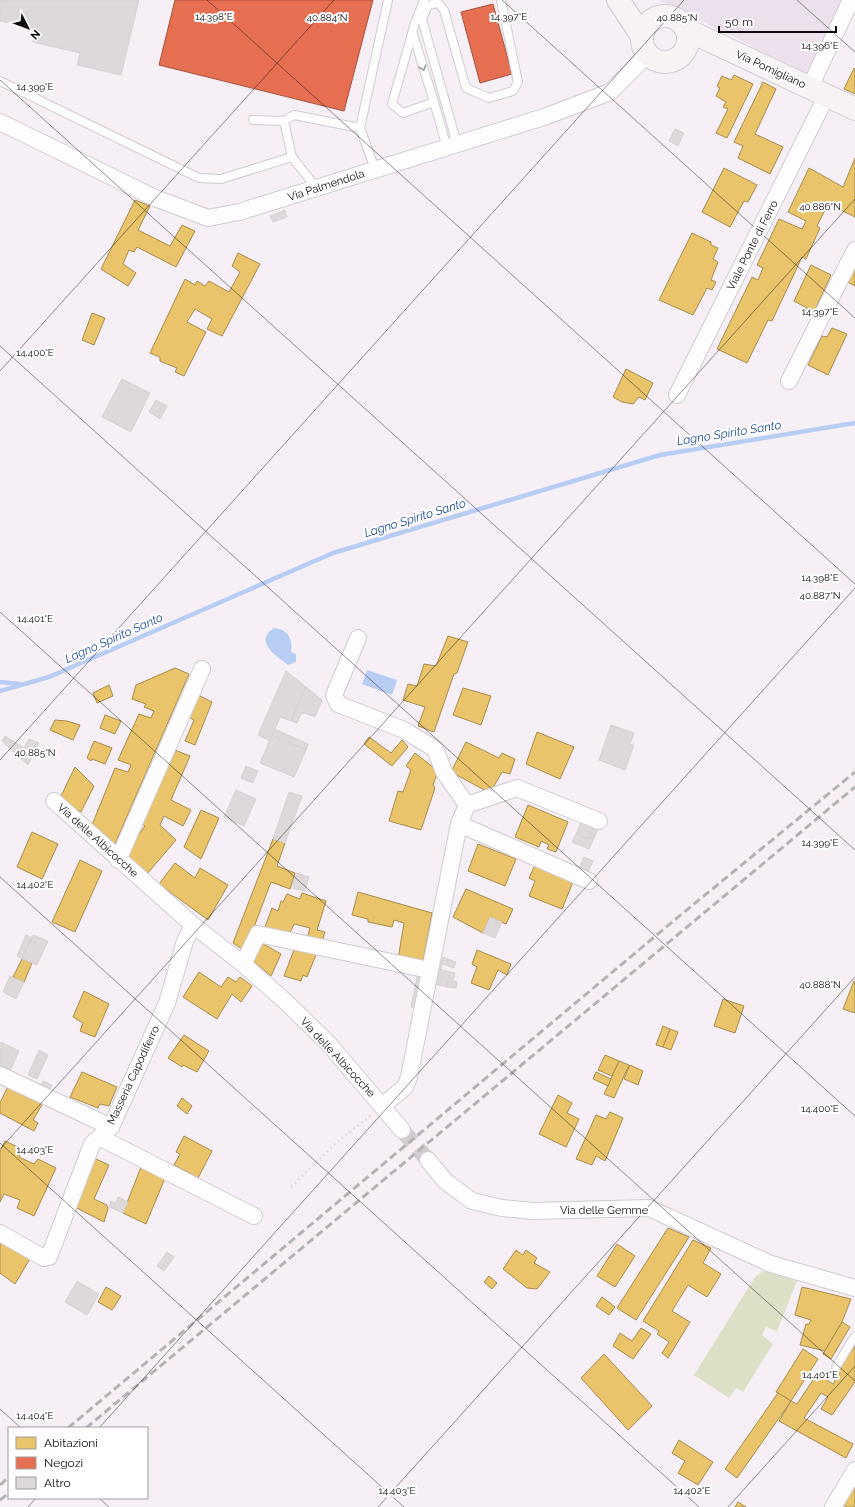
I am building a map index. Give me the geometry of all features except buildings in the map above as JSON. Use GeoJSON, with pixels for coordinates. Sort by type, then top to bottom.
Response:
{"type":"FeatureCollection","features":[{"type":"Feature","properties":{"kind":"main road"},"geometry":{"type":"LineString","coordinates":[[618,0],[654,18]]}},
{"type":"Feature","properties":{"kind":"main road"},"geometry":{"type":"LineString","coordinates":[[618,0],[645,45],[659,61],[673,61],[685,52],[688,37],[677,18],[662,16],[654,18],[648,23],[645,45]]}},
{"type":"Feature","properties":{"kind":"main road","name":"Via Pomigliano"},"geometry":{"type":"LineString","coordinates":[[688,37],[720,45],[855,109]]}},
{"type":"Feature","properties":{"kind":"street","name":"Viale Ponte di Ferro"},"geometry":{"type":"LineString","coordinates":[[677,395],[818,91],[851,0]]}},
{"type":"Feature","properties":{"kind":"street","name":"Via Palmendola"},"geometry":{"type":"LineString","coordinates":[[0,122],[155,198],[208,218],[239,212],[452,146],[544,117],[610,92],[645,45]]}},
{"type":"Feature","properties":{"kind":"street"},"geometry":{"type":"LineString","coordinates":[[788,381],[855,250]]}},
{"type":"Feature","properties":{"kind":"street"},"geometry":{"type":"LineString","coordinates":[[358,638],[334,695],[338,704],[404,730],[435,749],[444,772],[467,805],[517,788],[600,821]]}},
{"type":"Feature","properties":{"kind":"street"},"geometry":{"type":"LineString","coordinates":[[118,860],[202,669]]}},
{"type":"Feature","properties":{"kind":"street","name":"Via delle Albicocche"},"geometry":{"type":"LineString","coordinates":[[54,801],[118,860],[193,925],[243,964],[328,1043],[382,1106],[405,1087],[409,1076],[459,824],[467,805]]}},
{"type":"Feature","properties":{"kind":"street"},"geometry":{"type":"LineString","coordinates":[[459,824],[588,881]]}},
{"type":"Feature","properties":{"kind":"street","name":"Masseria Capodiferro"},"geometry":{"type":"LineString","coordinates":[[0,1233],[44,1258],[49,1257],[92,1144],[106,1132],[167,1003],[185,941],[193,925]]}},
{"type":"Feature","properties":{"kind":"street"},"geometry":{"type":"LineString","coordinates":[[243,964],[258,934],[429,970]]}},
{"type":"Feature","properties":{"kind":"street"},"geometry":{"type":"LineString","coordinates":[[0,1075],[106,1132],[254,1216]]}},
{"type":"Feature","properties":{"kind":"street"},"geometry":{"type":"LineString","coordinates":[[382,1106],[402,1130]]}},
{"type":"Feature","properties":{"kind":"street","name":"Via delle Gemme"},"geometry":{"type":"LineString","coordinates":[[428,1160],[445,1181],[472,1201],[502,1208],[533,1211],[649,1208],[771,1264],[855,1288]]}},
{"type":"Feature","properties":{"kind":"street"},"geometry":{"type":"LineString","coordinates":[[833,1507],[855,1470]]}},
{"type":"Feature","properties":{"kind":"lane"},"geometry":{"type":"LineString","coordinates":[[375,169],[360,128],[388,0]]}},
{"type":"Feature","properties":{"kind":"lane"},"geometry":{"type":"LineString","coordinates":[[424,0],[414,24],[413,33],[392,104],[403,112],[434,102]]}},
{"type":"Feature","properties":{"kind":"lane"},"geometry":{"type":"LineString","coordinates":[[452,146],[422,19],[428,5],[438,3],[444,10],[466,88],[489,98],[513,91],[518,82],[501,0]]}},
{"type":"Feature","properties":{"kind":"lane"},"geometry":{"type":"LineString","coordinates":[[413,33],[434,102],[452,146]]}},
{"type":"Feature","properties":{"kind":"lane"},"geometry":{"type":"LineString","coordinates":[[0,81],[199,178],[221,179],[292,157]]}},
{"type":"Feature","properties":{"kind":"lane"},"geometry":{"type":"LineString","coordinates":[[253,120],[284,121],[294,115],[360,128]]}},
{"type":"Feature","properties":{"kind":"lane"},"geometry":{"type":"LineString","coordinates":[[284,121],[292,157],[311,181],[314,189]]}},
{"type":"Feature","properties":{"kind":"lane"},"geometry":{"type":"LineString","coordinates":[[836,1367],[855,1336]]}},
{"type":"Feature","properties":{"kind":"path"},"geometry":{"type":"LineString","coordinates":[[291,1187],[334,1145],[382,1106]]}},
{"type":"Feature","properties":{"kind":"shaded area"},"geometry":{"type":"Polygon","coordinates":[[[659,0],[845,0],[807,74],[659,0]]]}},
{"type":"Feature","properties":{"kind":"green space"},"geometry":{"type":"Polygon","coordinates":[[[763,1271],[797,1281],[777,1331],[766,1327],[762,1335],[773,1344],[743,1392],[736,1388],[729,1398],[694,1375],[755,1277],[763,1271]]]}},
{"type":"Feature","properties":{"kind":"water"},"geometry":{"type":"Polygon","coordinates":[[[274,628],[283,630],[290,639],[291,652],[296,654],[296,662],[288,665],[269,648],[266,643],[266,638],[268,633],[274,628]]]}},
{"type":"Feature","properties":{"kind":"water"},"geometry":{"type":"Polygon","coordinates":[[[367,670],[397,680],[392,695],[362,684],[367,670]]]}},
{"type":"Feature","properties":{"kind":"waterway","name":"Lagno Spirito Santo"},"geometry":{"type":"LineString","coordinates":[[0,691],[49,677],[333,553],[660,455],[855,423]]}},
{"type":"Feature","properties":{"kind":"waterway"},"geometry":{"type":"LineString","coordinates":[[0,682],[20,684]]}},
{"type":"Feature","properties":{"kind":"tunnel"},"geometry":{"type":"LineString","coordinates":[[402,1130],[428,1160]]}},
{"type":"Feature","properties":{"kind":"railway"},"geometry":{"type":"LineString","coordinates":[[69,1427],[677,918],[855,772]]}},
{"type":"Feature","properties":{"kind":"railway"},"geometry":{"type":"LineString","coordinates":[[87,1427],[855,787]]}},
{"type":"Feature","properties":{"kind":"railway"},"geometry":{"type":"LineString","coordinates":[[0,1485],[8,1478]]}},
{"type":"Feature","properties":{"kind":"railway"},"geometry":{"type":"LineString","coordinates":[[0,1500],[8,1494]]}}]}
